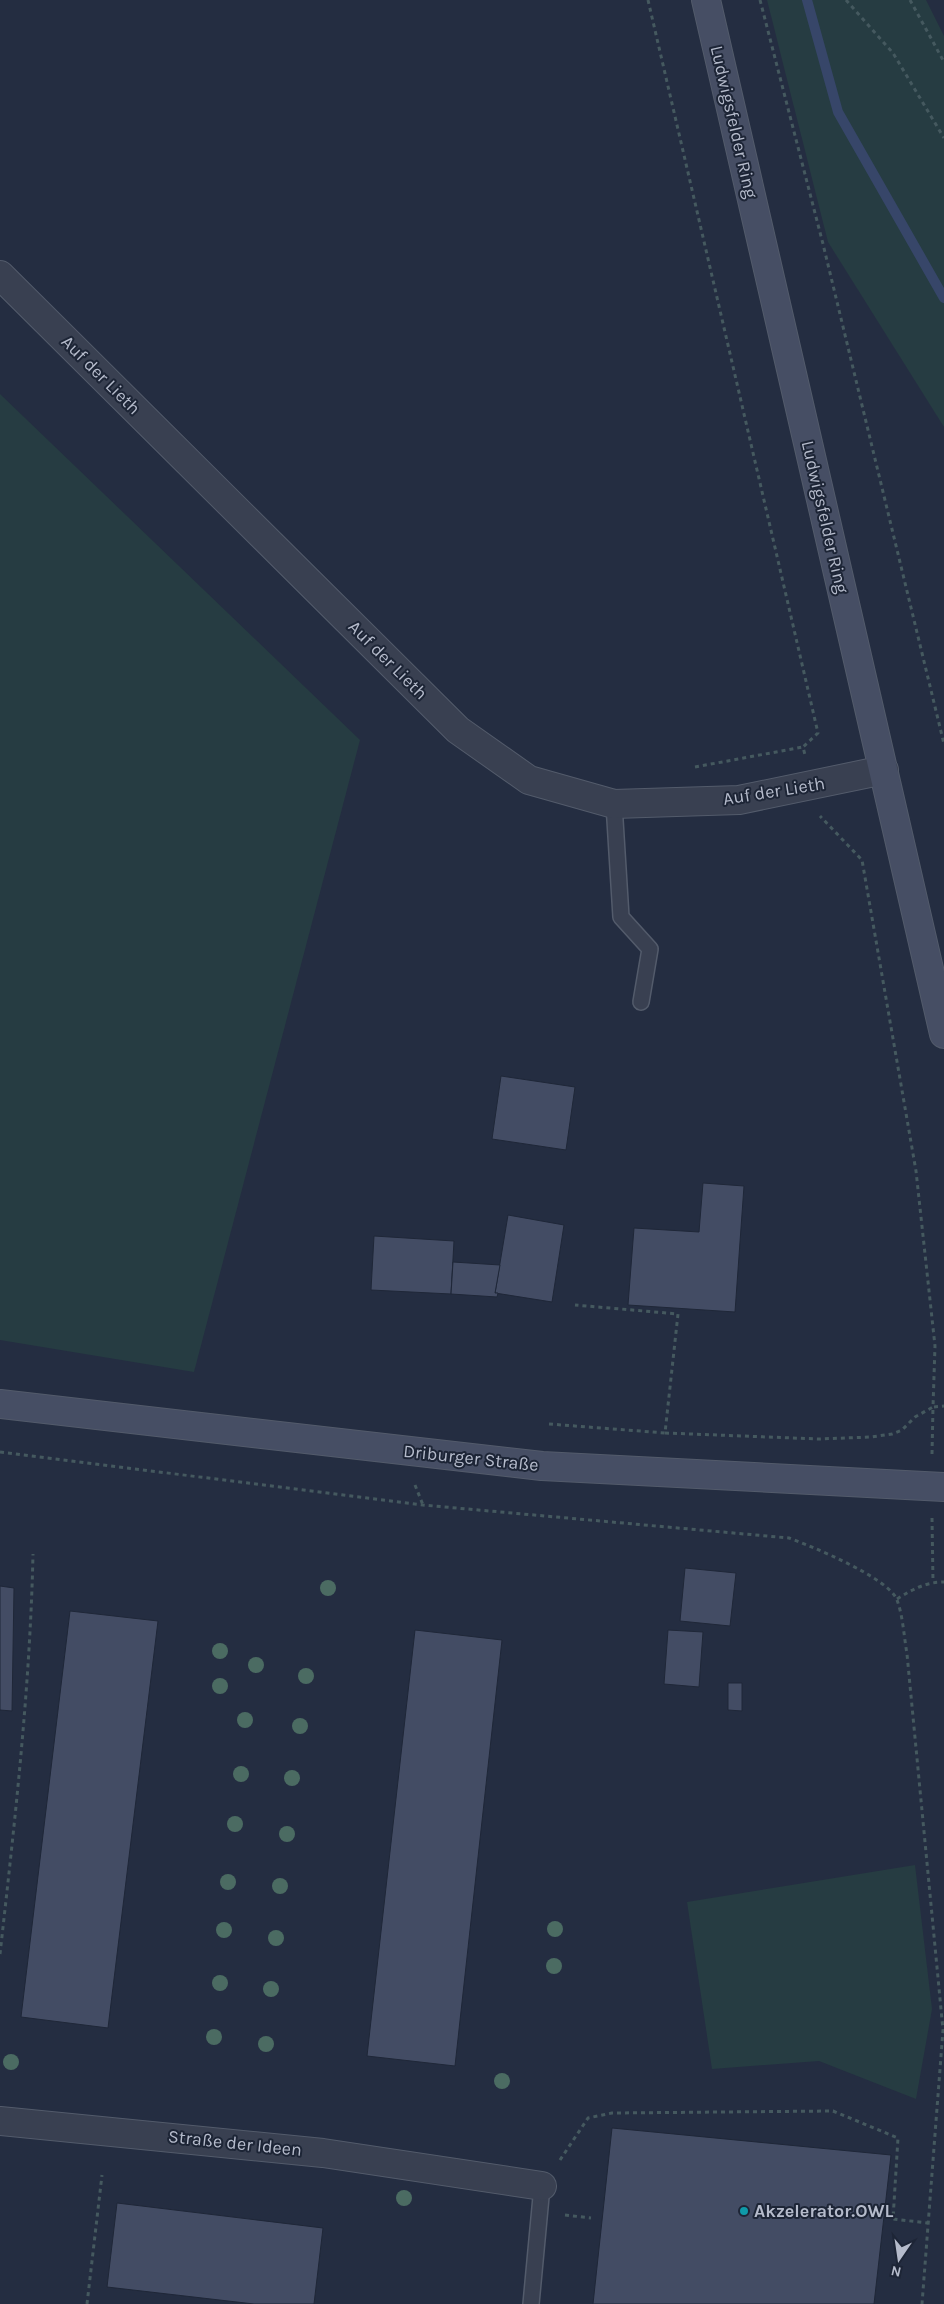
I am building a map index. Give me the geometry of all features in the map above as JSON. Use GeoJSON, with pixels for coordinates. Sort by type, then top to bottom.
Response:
{"type":"FeatureCollection","features":[{"type":"Feature","properties":{"kind":"main road","name":"Ludwigsfelder Ring"},"geometry":{"type":"LineString","coordinates":[[706,0],[944,1034]]}},
{"type":"Feature","properties":{"kind":"main road","name":"Driburger Straße"},"geometry":{"type":"LineString","coordinates":[[0,1404],[542,1466],[944,1487]]}},
{"type":"Feature","properties":{"kind":"street","name":"Auf der Lieth"},"geometry":{"type":"LineString","coordinates":[[0,275],[458,730],[529,780],[614,804],[739,800],[884,770]]}},
{"type":"Feature","properties":{"kind":"street","name":"Straße der Ideen"},"geometry":{"type":"LineString","coordinates":[[0,2120],[322,2153],[542,2186]]}},
{"type":"Feature","properties":{"kind":"lane"},"geometry":{"type":"LineString","coordinates":[[614,804],[621,917],[650,949],[641,1002]]}},
{"type":"Feature","properties":{"kind":"lane"},"geometry":{"type":"LineString","coordinates":[[531,2304],[542,2186]]}},
{"type":"Feature","properties":{"kind":"path"},"geometry":{"type":"LineString","coordinates":[[648,0],[818,733],[803,747],[685,768]]}},
{"type":"Feature","properties":{"kind":"path"},"geometry":{"type":"LineString","coordinates":[[760,0],[823,244],[944,744]]}},
{"type":"Feature","properties":{"kind":"path"},"geometry":{"type":"LineString","coordinates":[[846,0],[893,53],[944,138]]}},
{"type":"Feature","properties":{"kind":"path"},"geometry":{"type":"LineString","coordinates":[[910,0],[944,62]]}},
{"type":"Feature","properties":{"kind":"path"},"geometry":{"type":"LineString","coordinates":[[549,1424],[665,1433],[819,1439],[871,1437],[892,1434],[902,1430],[915,1416],[933,1407],[935,1346],[916,1170],[862,860],[817,813],[813,786],[803,747]]}},
{"type":"Feature","properties":{"kind":"path"},"geometry":{"type":"LineString","coordinates":[[575,1305],[678,1314],[665,1433]]}},
{"type":"Feature","properties":{"kind":"path"},"geometry":{"type":"LineString","coordinates":[[0,1452],[423,1505],[789,1538],[828,1553],[872,1577],[897,1599],[907,1654],[943,2030],[922,2304]]}},
{"type":"Feature","properties":{"kind":"path"},"geometry":{"type":"LineString","coordinates":[[0,1954],[23,1747],[31,1642],[33,1554]]}},
{"type":"Feature","properties":{"kind":"path"},"geometry":{"type":"LineString","coordinates":[[897,1599],[917,1587],[933,1582],[944,1582]]}},
{"type":"Feature","properties":{"kind":"path"},"geometry":{"type":"LineString","coordinates":[[542,2186],[588,2118],[612,2113],[834,2111],[898,2138],[893,2219],[928,2223]]}},
{"type":"Feature","properties":{"kind":"path"},"geometry":{"type":"LineString","coordinates":[[87,2304],[102,2175]]}},
{"type":"Feature","properties":{"kind":"green space"},"geometry":{"type":"Polygon","coordinates":[[[767,0],[926,0],[944,36],[944,427],[828,242],[767,0]]]}},
{"type":"Feature","properties":{"kind":"green space"},"geometry":{"type":"Polygon","coordinates":[[[0,394],[360,740],[194,1372],[0,1340],[0,394]]]}},
{"type":"Feature","properties":{"kind":"green space"},"geometry":{"type":"Polygon","coordinates":[[[915,1865],[932,2009],[916,2099],[819,2061],[712,2069],[687,1902],[915,1865]]]}},
{"type":"Feature","properties":{"kind":"building"},"geometry":{"type":"Polygon","coordinates":[[[501,1076],[575,1087],[566,1150],[492,1139],[501,1076]]]}},
{"type":"Feature","properties":{"kind":"building"},"geometry":{"type":"Polygon","coordinates":[[[703,1183],[744,1186],[735,1312],[628,1305],[634,1228],[699,1232],[703,1183]]]}},
{"type":"Feature","properties":{"kind":"building"},"geometry":{"type":"Polygon","coordinates":[[[508,1215],[564,1225],[552,1302],[495,1293],[508,1215]]]}},
{"type":"Feature","properties":{"kind":"building"},"geometry":{"type":"Polygon","coordinates":[[[374,1236],[454,1241],[451,1294],[371,1290],[374,1236]]]}},
{"type":"Feature","properties":{"kind":"building"},"geometry":{"type":"Polygon","coordinates":[[[453,1262],[500,1265],[495,1293],[498,1293],[497,1297],[451,1294],[453,1262]]]}},
{"type":"Feature","properties":{"kind":"building"},"geometry":{"type":"Polygon","coordinates":[[[685,1568],[736,1573],[730,1626],[680,1621],[685,1568]]]}},
{"type":"Feature","properties":{"kind":"building"},"geometry":{"type":"Polygon","coordinates":[[[0,1586],[14,1588],[12,1711],[0,1710],[0,1586]]]}},
{"type":"Feature","properties":{"kind":"building"},"geometry":{"type":"Polygon","coordinates":[[[70,1611],[158,1621],[108,2028],[21,2017],[70,1611]]]}},
{"type":"Feature","properties":{"kind":"building"},"geometry":{"type":"Polygon","coordinates":[[[415,1630],[502,1640],[455,2066],[367,2056],[415,1630]]]}},
{"type":"Feature","properties":{"kind":"building"},"geometry":{"type":"Polygon","coordinates":[[[668,1630],[703,1632],[699,1687],[664,1684],[668,1630]]]}},
{"type":"Feature","properties":{"kind":"building"},"geometry":{"type":"Polygon","coordinates":[[[728,1683],[742,1683],[742,1711],[728,1710],[728,1683]]]}},
{"type":"Feature","properties":{"kind":"building","name":"Akzelerator.OWL"},"geometry":{"type":"Polygon","coordinates":[[[612,2128],[891,2155],[874,2304],[593,2304],[612,2128]]]}},
{"type":"Feature","properties":{"kind":"building"},"geometry":{"type":"Polygon","coordinates":[[[117,2203],[323,2228],[314,2304],[254,2304],[107,2287],[117,2203]]]}},
{"type":"Feature","properties":{"kind":"waterway"},"geometry":{"type":"LineString","coordinates":[[807,0],[838,112],[944,298]]}},
{"type":"Feature","properties":{"kind":"place","name":"Akzelerator.OWL"},"geometry":{"type":"Point","coordinates":[744,2211]}}]}
